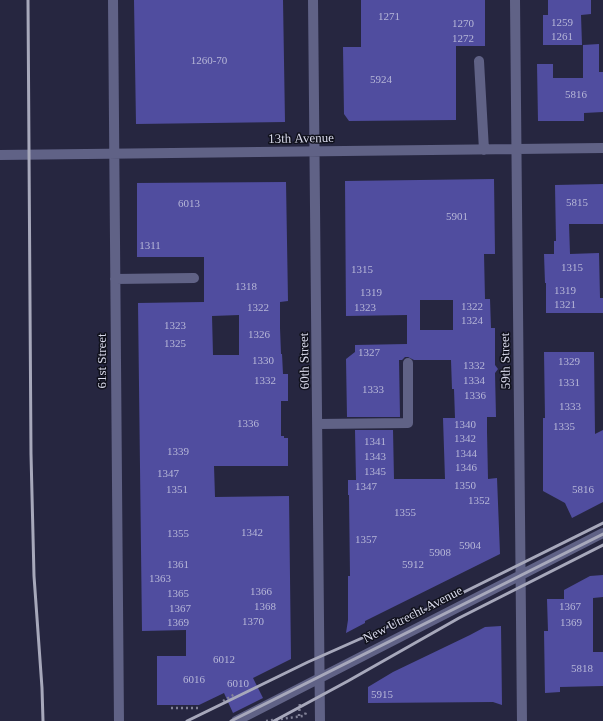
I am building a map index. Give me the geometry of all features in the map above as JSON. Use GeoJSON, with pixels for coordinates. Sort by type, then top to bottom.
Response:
{"type":"FeatureCollection","features":[{"type":"Feature","properties":{"kind":"street","name":"61st Street"},"geometry":{"type":"LineString","coordinates":[[113,0],[119,721]]}},
{"type":"Feature","properties":{"kind":"street","name":"60th Street"},"geometry":{"type":"LineString","coordinates":[[313,0],[316,152],[320,721]]}},
{"type":"Feature","properties":{"kind":"street","name":"59th Street"},"geometry":{"type":"LineString","coordinates":[[515,0],[522,721]]}},
{"type":"Feature","properties":{"kind":"street"},"geometry":{"type":"LineString","coordinates":[[479,60],[484,150]]}},
{"type":"Feature","properties":{"kind":"street","name":"13th Avenue"},"geometry":{"type":"LineString","coordinates":[[0,155],[603,148]]}},
{"type":"Feature","properties":{"kind":"street"},"geometry":{"type":"LineString","coordinates":[[115,279],[194,278]]}},
{"type":"Feature","properties":{"kind":"street"},"geometry":{"type":"LineString","coordinates":[[318,424],[408,423],[408,363]]}},
{"type":"Feature","properties":{"kind":"street","name":"New Utrecht Avenue"},"geometry":{"type":"LineString","coordinates":[[236,721],[603,532]]}},
{"type":"Feature","properties":{"kind":"path"},"geometry":{"type":"LineString","coordinates":[[223,701],[235,694]]}},
{"type":"Feature","properties":{"kind":"path"},"geometry":{"type":"LineString","coordinates":[[299,716],[300,700]]}},
{"type":"Feature","properties":{"kind":"path"},"geometry":{"type":"LineString","coordinates":[[171,708],[200,708]]}},
{"type":"Feature","properties":{"kind":"path"},"geometry":{"type":"LineString","coordinates":[[266,721],[305,715]]}},
{"type":"Feature","properties":{"kind":"building"},"geometry":{"type":"Polygon","coordinates":[[[134,0],[283,0],[285,122],[136,124],[134,0]]]}},
{"type":"Feature","properties":{"kind":"building"},"geometry":{"type":"Polygon","coordinates":[[[361,0],[485,0],[485,46],[456,46],[456,120],[349,121],[344,114],[343,47],[361,47],[361,0]]]}},
{"type":"Feature","properties":{"kind":"building"},"geometry":{"type":"Polygon","coordinates":[[[548,0],[591,0],[591,14],[581,15],[582,45],[543,45],[543,15],[548,15],[548,0]]]}},
{"type":"Feature","properties":{"kind":"building"},"geometry":{"type":"Polygon","coordinates":[[[599,44],[599,72],[603,72],[603,112],[584,113],[584,121],[538,121],[537,64],[553,64],[553,78],[583,78],[583,45],[599,44]]]}},
{"type":"Feature","properties":{"kind":"building"},"geometry":{"type":"Polygon","coordinates":[[[494,179],[495,254],[484,254],[485,299],[490,299],[491,328],[495,328],[495,365],[498,369],[495,373],[496,417],[487,417],[488,479],[497,478],[500,554],[365,621],[365,623],[346,633],[348,620],[348,576],[350,576],[348,480],[356,480],[355,430],[393,430],[394,479],[445,479],[443,418],[455,418],[451,360],[414,360],[408,357],[399,360],[400,417],[347,417],[346,359],[355,352],[355,345],[407,344],[407,315],[346,316],[345,181],[494,179]],[[420,300],[420,330],[453,330],[453,300],[420,300]]]}},
{"type":"Feature","properties":{"kind":"building"},"geometry":{"type":"Polygon","coordinates":[[[286,182],[288,301],[280,302],[280,328],[283,374],[288,374],[288,401],[281,401],[281,436],[288,438],[288,466],[214,466],[215,497],[289,496],[291,659],[253,678],[263,698],[233,713],[224,693],[199,705],[157,705],[157,656],[186,656],[186,630],[142,631],[138,303],[204,302],[204,257],[137,257],[137,183],[286,182]],[[239,315],[212,316],[213,355],[239,355],[239,315]]]}},
{"type":"Feature","properties":{"kind":"building"},"geometry":{"type":"Polygon","coordinates":[[[603,184],[603,224],[569,224],[570,254],[599,253],[600,298],[603,298],[603,313],[546,313],[544,254],[554,254],[554,241],[556,241],[555,185],[603,184]]]}},
{"type":"Feature","properties":{"kind":"building"},"geometry":{"type":"Polygon","coordinates":[[[544,352],[594,352],[595,434],[603,430],[603,502],[572,518],[565,503],[543,491],[543,418],[545,418],[544,352]]]}},
{"type":"Feature","properties":{"kind":"building"},"geometry":{"type":"Polygon","coordinates":[[[603,575],[603,597],[593,598],[593,652],[603,652],[603,686],[560,687],[560,692],[545,693],[544,631],[548,631],[547,599],[564,599],[564,590],[590,576],[603,575]]]}},
{"type":"Feature","properties":{"kind":"building"},"geometry":{"type":"Polygon","coordinates":[[[501,626],[502,705],[493,702],[368,703],[368,687],[393,672],[485,627],[501,626]]]}},
{"type":"Feature","properties":{"kind":"railway"},"geometry":{"type":"LineString","coordinates":[[28,0],[31,454],[34,576],[43,721]]}},
{"type":"Feature","properties":{"kind":"railway"},"geometry":{"type":"LineString","coordinates":[[187,721],[308,662],[450,599],[603,523]]}},
{"type":"Feature","properties":{"kind":"railway"},"geometry":{"type":"LineString","coordinates":[[231,721],[603,534]]}},
{"type":"Feature","properties":{"kind":"railway"},"geometry":{"type":"LineString","coordinates":[[274,721],[459,618],[603,545]]}}]}
